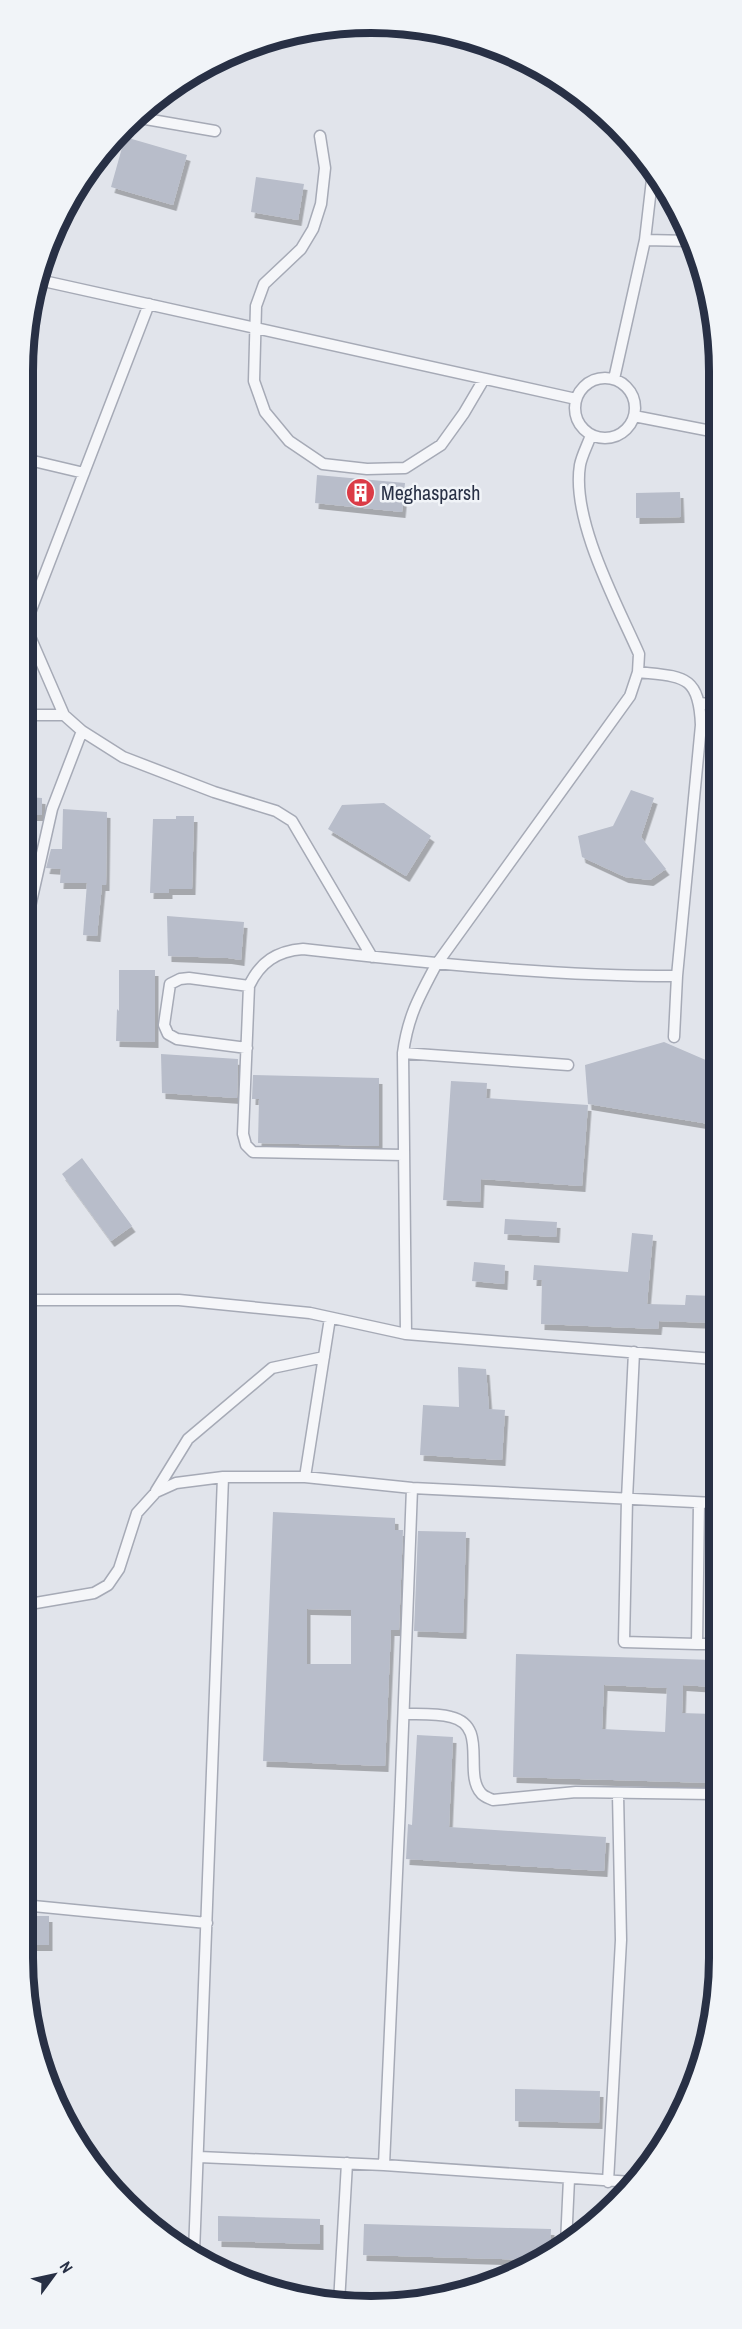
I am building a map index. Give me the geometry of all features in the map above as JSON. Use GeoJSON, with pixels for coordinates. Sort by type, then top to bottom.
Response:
{"type":"FeatureCollection","features":[{"type":"Feature","properties":{"kind":"lane"},"geometry":{"type":"LineString","coordinates":[[146,119],[215,131]]}},
{"type":"Feature","properties":{"kind":"lane"},"geometry":{"type":"LineString","coordinates":[[320,136],[325,168],[321,204],[316,221],[300,249],[264,284],[256,306],[254,381],[265,412],[289,441],[323,464],[367,469],[405,468],[441,445],[464,413],[484,379]]}},
{"type":"Feature","properties":{"kind":"lane"},"geometry":{"type":"LineString","coordinates":[[614,379],[645,240],[652,183]]}},
{"type":"Feature","properties":{"kind":"lane"},"geometry":{"type":"LineString","coordinates":[[645,240],[682,241]]}},
{"type":"Feature","properties":{"kind":"lane"},"geometry":{"type":"LineString","coordinates":[[46,281],[576,399]]}},
{"type":"Feature","properties":{"kind":"lane"},"geometry":{"type":"LineString","coordinates":[[33,605],[149,304]]}},
{"type":"Feature","properties":{"kind":"lane"},"geometry":{"type":"LineString","coordinates":[[602,378],[614,379],[624,384],[632,393],[635,405],[634,416],[629,427],[620,434],[609,438],[591,435],[582,427],[577,417],[576,399],[590,381],[602,378]]}},
{"type":"Feature","properties":{"kind":"lane"},"geometry":{"type":"LineString","coordinates":[[634,416],[709,431]]}},
{"type":"Feature","properties":{"kind":"lane"},"geometry":{"type":"LineString","coordinates":[[406,1334],[403,1053],[406,1027],[412,1010],[436,964],[630,696],[638,672],[639,654],[590,541],[583,513],[580,465],[591,435]]}},
{"type":"Feature","properties":{"kind":"lane"},"geometry":{"type":"LineString","coordinates":[[33,461],[84,473]]}},
{"type":"Feature","properties":{"kind":"lane"},"geometry":{"type":"LineString","coordinates":[[33,644],[64,715],[82,731],[123,757],[214,792],[276,811],[292,821],[372,957]]}},
{"type":"Feature","properties":{"kind":"lane"},"geometry":{"type":"LineString","coordinates":[[638,672],[681,677],[694,688],[700,703],[701,725],[677,976],[674,1037]]}},
{"type":"Feature","properties":{"kind":"lane"},"geometry":{"type":"LineString","coordinates":[[700,703],[709,704]]}},
{"type":"Feature","properties":{"kind":"lane"},"geometry":{"type":"LineString","coordinates":[[33,715],[64,715]]}},
{"type":"Feature","properties":{"kind":"lane"},"geometry":{"type":"LineString","coordinates":[[33,893],[52,809],[82,731]]}},
{"type":"Feature","properties":{"kind":"lane"},"geometry":{"type":"LineString","coordinates":[[403,1155],[253,1152],[246,1145],[243,1134],[249,986],[254,975],[273,956],[287,950],[303,949],[436,964],[625,976],[677,976]]}},
{"type":"Feature","properties":{"kind":"lane"},"geometry":{"type":"LineString","coordinates":[[247,1048],[177,1039],[168,1034],[164,1025],[170,984],[180,979],[189,978],[249,986]]}},
{"type":"Feature","properties":{"kind":"lane"},"geometry":{"type":"LineString","coordinates":[[403,1053],[568,1065]]}},
{"type":"Feature","properties":{"kind":"lane"},"geometry":{"type":"LineString","coordinates":[[33,1300],[179,1300],[310,1313],[406,1334],[709,1359]]}},
{"type":"Feature","properties":{"kind":"lane"},"geometry":{"type":"LineString","coordinates":[[304,1477],[330,1318]]}},
{"type":"Feature","properties":{"kind":"lane"},"geometry":{"type":"LineString","coordinates":[[634,1352],[627,1499],[624,1642],[709,1644]]}},
{"type":"Feature","properties":{"kind":"lane"},"geometry":{"type":"LineString","coordinates":[[33,1603],[94,1593],[108,1585],[119,1569],[137,1512],[156,1492],[188,1439],[272,1368],[324,1357]]}},
{"type":"Feature","properties":{"kind":"lane"},"geometry":{"type":"LineString","coordinates":[[156,1492],[176,1483],[224,1477],[304,1477],[412,1488],[709,1503]]}},
{"type":"Feature","properties":{"kind":"lane"},"geometry":{"type":"LineString","coordinates":[[194,2246],[224,1477]]}},
{"type":"Feature","properties":{"kind":"lane"},"geometry":{"type":"LineString","coordinates":[[384,2165],[412,1488]]}},
{"type":"Feature","properties":{"kind":"lane"},"geometry":{"type":"LineString","coordinates":[[697,1644],[699,1503]]}},
{"type":"Feature","properties":{"kind":"lane"},"geometry":{"type":"LineString","coordinates":[[404,1714],[451,1717],[464,1723],[473,1737],[477,1787],[482,1796],[493,1800],[576,1792],[709,1794]]}},
{"type":"Feature","properties":{"kind":"lane"},"geometry":{"type":"LineString","coordinates":[[608,2182],[621,1940],[618,1794]]}},
{"type":"Feature","properties":{"kind":"lane"},"geometry":{"type":"LineString","coordinates":[[33,1906],[207,1923]]}},
{"type":"Feature","properties":{"kind":"lane"},"geometry":{"type":"LineString","coordinates":[[199,2157],[384,2165],[624,2182]]}},
{"type":"Feature","properties":{"kind":"lane"},"geometry":{"type":"LineString","coordinates":[[340,2294],[347,2163]]}},
{"type":"Feature","properties":{"kind":"lane"},"geometry":{"type":"LineString","coordinates":[[566,2234],[569,2179]]}},
{"type":"Feature","properties":{"kind":"building"},"geometry":{"type":"Polygon","coordinates":[[[127,138],[187,155],[173,205],[111,187],[127,138]]]}},
{"type":"Feature","properties":{"kind":"building"},"geometry":{"type":"Polygon","coordinates":[[[256,177],[304,184],[298,220],[251,212],[256,177]]]}},
{"type":"Feature","properties":{"kind":"building","name":"Meghasparsh"},"geometry":{"type":"Polygon","coordinates":[[[317,475],[405,483],[402,512],[315,503],[317,475]]]}},
{"type":"Feature","properties":{"kind":"building"},"geometry":{"type":"Polygon","coordinates":[[[680,492],[681,517],[636,518],[636,493],[680,492]]]}},
{"type":"Feature","properties":{"kind":"building"},"geometry":{"type":"Polygon","coordinates":[[[631,790],[654,798],[641,837],[666,869],[650,880],[625,877],[582,857],[578,836],[613,826],[631,790]]]}},
{"type":"Feature","properties":{"kind":"building"},"geometry":{"type":"Polygon","coordinates":[[[33,797],[42,798],[42,815],[33,815],[33,797]]]}},
{"type":"Feature","properties":{"kind":"building"},"geometry":{"type":"Polygon","coordinates":[[[384,803],[431,836],[406,876],[328,829],[342,805],[384,803]]]}},
{"type":"Feature","properties":{"kind":"building"},"geometry":{"type":"Polygon","coordinates":[[[63,809],[107,812],[106,885],[102,885],[97,936],[83,935],[87,883],[60,883],[61,869],[46,868],[51,849],[62,849],[63,809]]]}},
{"type":"Feature","properties":{"kind":"building"},"geometry":{"type":"Polygon","coordinates":[[[176,816],[194,816],[192,889],[169,889],[169,893],[150,893],[153,819],[176,819],[176,816]]]}},
{"type":"Feature","properties":{"kind":"building"},"geometry":{"type":"Polygon","coordinates":[[[167,916],[244,922],[241,960],[168,956],[167,916]]]}},
{"type":"Feature","properties":{"kind":"building"},"geometry":{"type":"Polygon","coordinates":[[[119,970],[155,970],[155,1042],[116,1041],[119,970]]]}},
{"type":"Feature","properties":{"kind":"building"},"geometry":{"type":"Polygon","coordinates":[[[664,1042],[709,1061],[709,1124],[588,1104],[585,1065],[664,1042]]]}},
{"type":"Feature","properties":{"kind":"building"},"geometry":{"type":"Polygon","coordinates":[[[161,1054],[238,1059],[237,1098],[162,1093],[161,1054]]]}},
{"type":"Feature","properties":{"kind":"building"},"geometry":{"type":"Polygon","coordinates":[[[253,1075],[379,1078],[379,1146],[258,1143],[259,1099],[252,1099],[253,1075]]]}},
{"type":"Feature","properties":{"kind":"building"},"geometry":{"type":"Polygon","coordinates":[[[451,1081],[487,1083],[486,1098],[588,1105],[582,1186],[481,1179],[480,1202],[443,1200],[451,1081]]]}},
{"type":"Feature","properties":{"kind":"building"},"geometry":{"type":"Polygon","coordinates":[[[82,1158],[132,1226],[111,1241],[62,1174],[82,1158]]]}},
{"type":"Feature","properties":{"kind":"building"},"geometry":{"type":"Polygon","coordinates":[[[505,1219],[557,1222],[556,1237],[504,1234],[505,1219]]]}},
{"type":"Feature","properties":{"kind":"building"},"geometry":{"type":"Polygon","coordinates":[[[632,1233],[653,1235],[647,1304],[685,1305],[686,1295],[709,1296],[709,1323],[659,1321],[658,1329],[541,1324],[542,1280],[533,1280],[534,1265],[628,1272],[632,1233]]]}},
{"type":"Feature","properties":{"kind":"building"},"geometry":{"type":"Polygon","coordinates":[[[474,1262],[505,1265],[504,1284],[472,1281],[474,1262]]]}},
{"type":"Feature","properties":{"kind":"building"},"geometry":{"type":"Polygon","coordinates":[[[458,1367],[486,1369],[489,1409],[505,1410],[502,1460],[420,1455],[423,1405],[459,1407],[458,1367]]]}},
{"type":"Feature","properties":{"kind":"building"},"geometry":{"type":"Polygon","coordinates":[[[273,1512],[395,1518],[395,1530],[403,1530],[399,1630],[391,1630],[385,1766],[263,1761],[273,1512]],[[307,1609],[307,1664],[351,1664],[351,1610],[307,1609]]]}},
{"type":"Feature","properties":{"kind":"building"},"geometry":{"type":"Polygon","coordinates":[[[418,1531],[466,1532],[463,1633],[414,1631],[418,1531]]]}},
{"type":"Feature","properties":{"kind":"building"},"geometry":{"type":"Polygon","coordinates":[[[516,1654],[709,1660],[709,1687],[683,1685],[682,1713],[709,1714],[709,1783],[513,1777],[516,1654]],[[604,1685],[602,1729],[665,1732],[667,1688],[604,1685]]]}},
{"type":"Feature","properties":{"kind":"building"},"geometry":{"type":"Polygon","coordinates":[[[417,1735],[453,1737],[449,1827],[606,1837],[604,1871],[406,1859],[408,1824],[412,1825],[417,1735]]]}},
{"type":"Feature","properties":{"kind":"building"},"geometry":{"type":"Polygon","coordinates":[[[33,1916],[49,1916],[49,1945],[33,1945],[33,1916]]]}},
{"type":"Feature","properties":{"kind":"building"},"geometry":{"type":"Polygon","coordinates":[[[515,2089],[600,2091],[599,2123],[515,2121],[515,2089]]]}},
{"type":"Feature","properties":{"kind":"building"},"geometry":{"type":"Polygon","coordinates":[[[218,2216],[320,2219],[320,2244],[218,2241],[218,2216]]]}},
{"type":"Feature","properties":{"kind":"building"},"geometry":{"type":"Polygon","coordinates":[[[364,2224],[551,2229],[550,2244],[523,2260],[363,2255],[364,2224]]]}},
{"type":"Feature","properties":{"kind":"place","name":"Meghasparsh"},"geometry":{"type":"Point","coordinates":[360,493]}}]}
